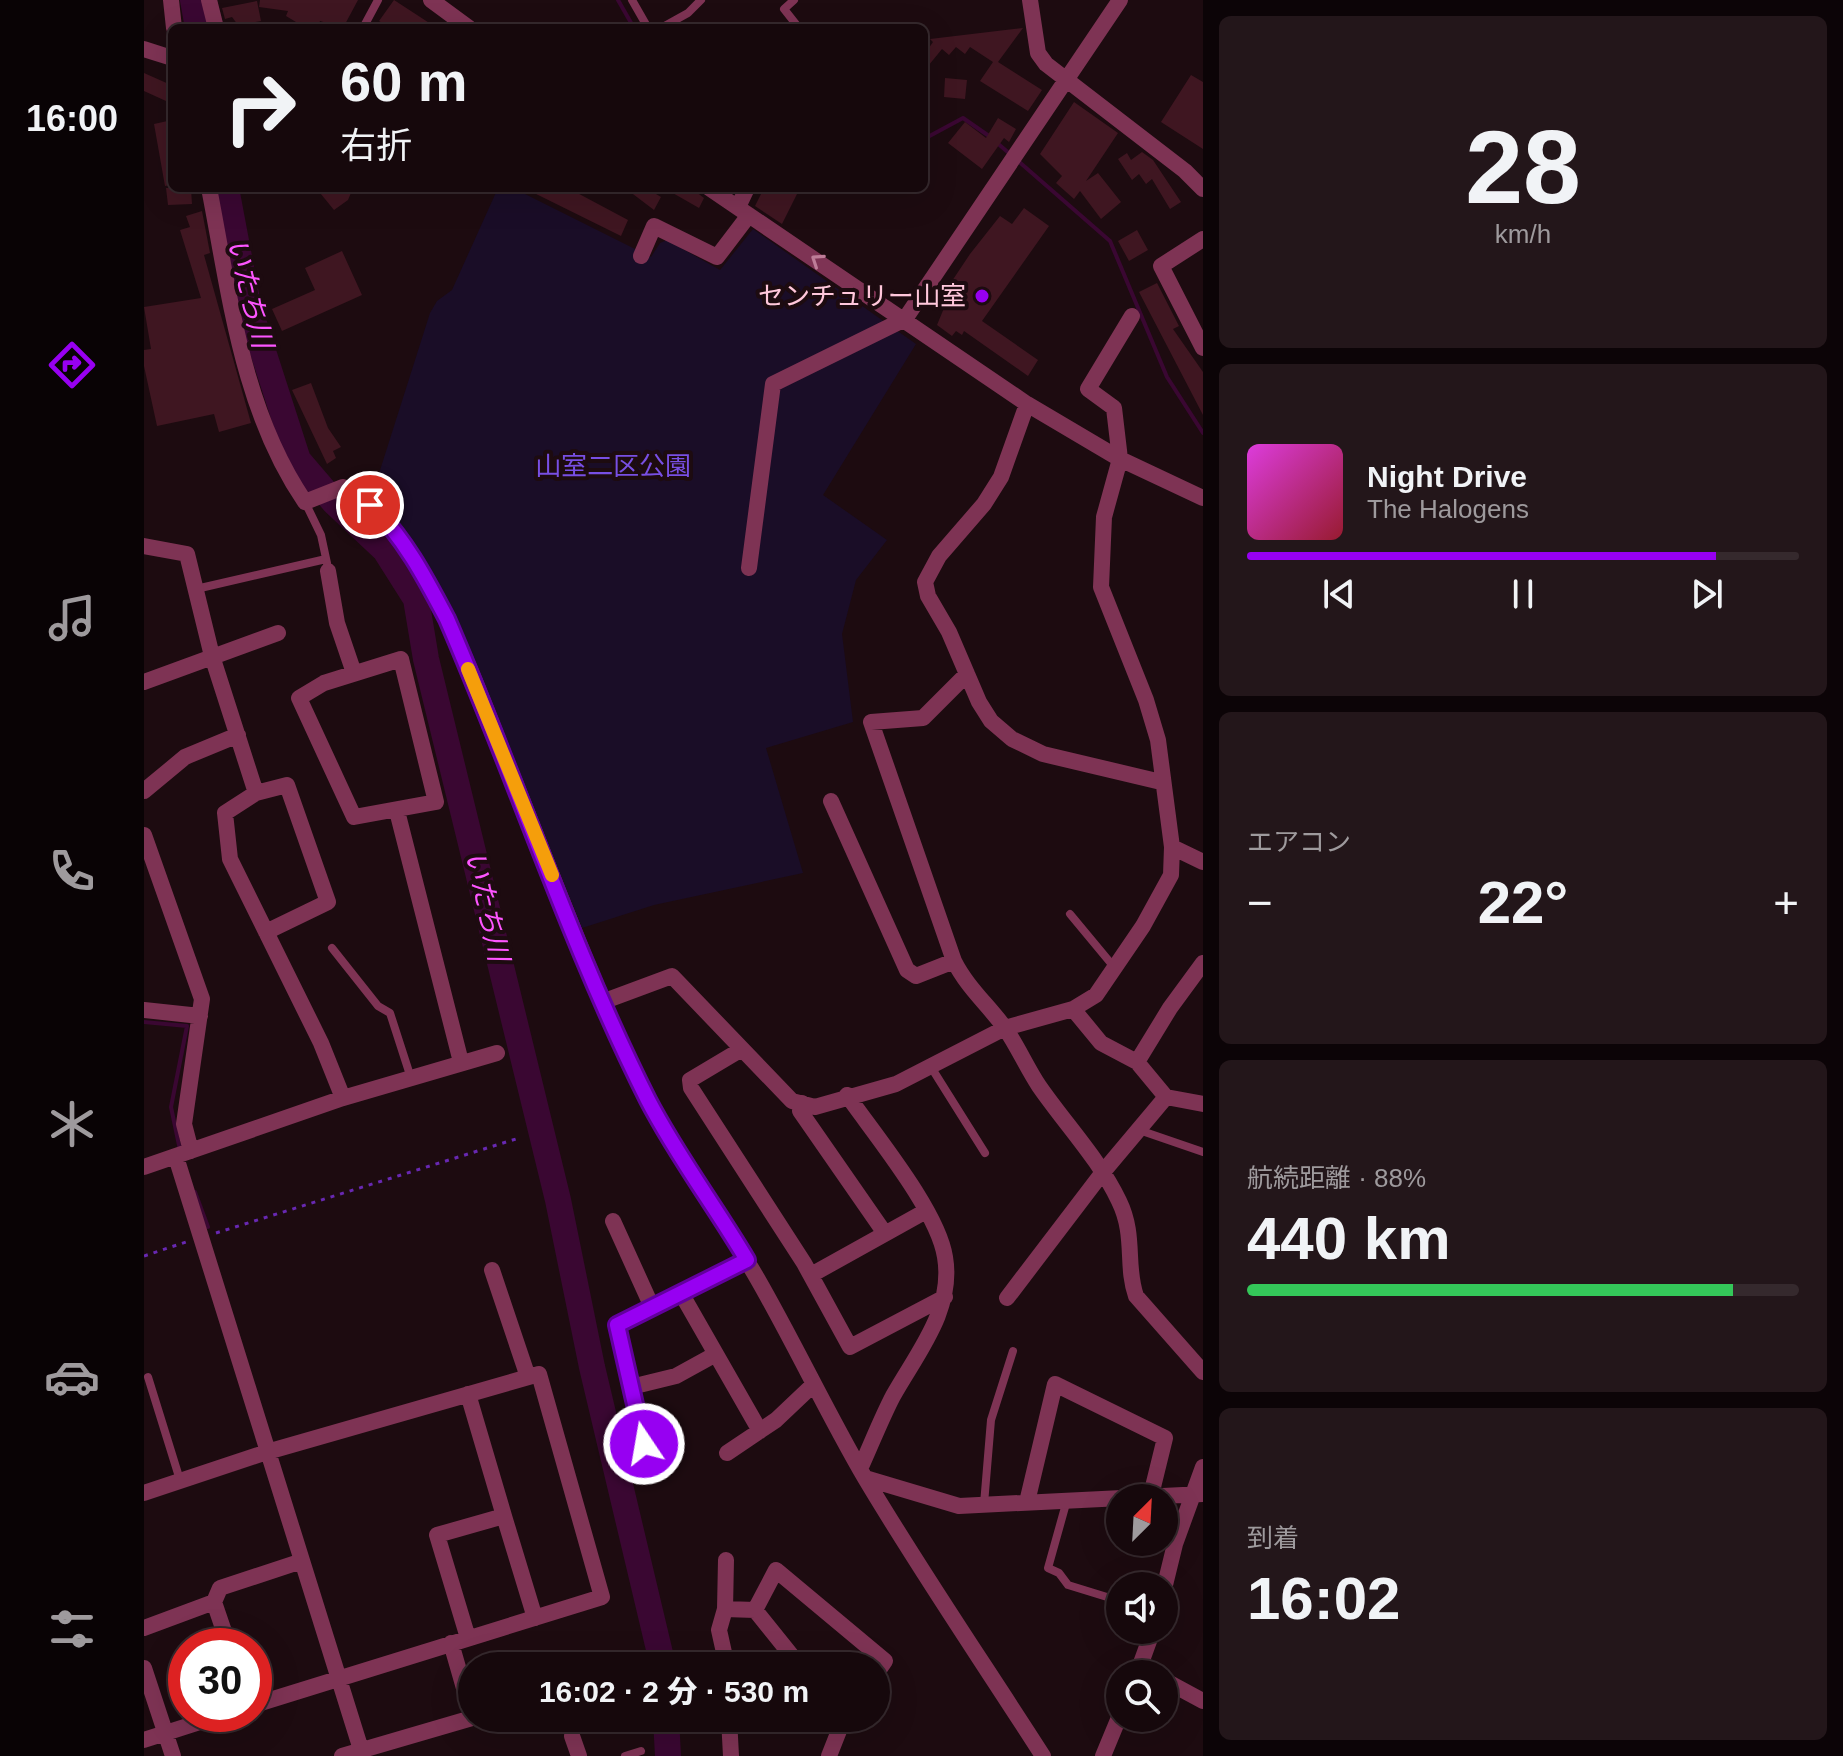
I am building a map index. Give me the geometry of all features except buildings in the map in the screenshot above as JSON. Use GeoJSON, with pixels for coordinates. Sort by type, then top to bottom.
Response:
{"type":"FeatureCollection","features":[{"type":"Feature","properties":{"kind":"street"},"geometry":{"type":"LineString","coordinates":[[171,0],[174,24]]}},
{"type":"Feature","properties":{"kind":"street"},"geometry":{"type":"LineString","coordinates":[[209,0],[215,24]]}},
{"type":"Feature","properties":{"kind":"street"},"geometry":{"type":"LineString","coordinates":[[431,0],[464,24]]}},
{"type":"Feature","properties":{"kind":"street"},"geometry":{"type":"LineString","coordinates":[[1030,0],[1038,53],[1066,83],[1185,171],[1203,189]]}},
{"type":"Feature","properties":{"kind":"street"},"geometry":{"type":"LineString","coordinates":[[749,568],[773,384],[905,319],[1120,0]]}},
{"type":"Feature","properties":{"kind":"street"},"geometry":{"type":"LineString","coordinates":[[144,49],[168,57]]}},
{"type":"Feature","properties":{"kind":"street"},"geometry":{"type":"LineString","coordinates":[[210,192],[233,317],[255,398],[285,472],[305,502],[343,487],[357,493],[383,517],[429,584],[447,619],[602,1002],[648,1100],[685,1166],[715,1206],[747,1260],[863,1473],[1043,1756]]}},
{"type":"Feature","properties":{"kind":"street"},"geometry":{"type":"LineString","coordinates":[[715,192],[1027,404],[1120,459],[1203,498]]}},
{"type":"Feature","properties":{"kind":"street"},"geometry":{"type":"LineString","coordinates":[[641,256],[654,226],[717,257],[743,211],[746,192]]}},
{"type":"Feature","properties":{"kind":"street"},"geometry":{"type":"LineString","coordinates":[[1203,239],[1161,266],[1203,348]]}},
{"type":"Feature","properties":{"kind":"street"},"geometry":{"type":"LineString","coordinates":[[602,1002],[672,976],[792,1101],[815,1107],[847,1095],[896,1084],[1005,1028],[1073,1009],[1096,995],[1143,926],[1171,875],[1172,847],[1161,782],[1158,740],[1146,700],[1101,587],[1104,517],[1120,459],[1114,408],[1088,389],[1132,316]]}},
{"type":"Feature","properties":{"kind":"street"},"geometry":{"type":"LineString","coordinates":[[1027,404],[1001,477],[939,556],[925,582],[928,596],[991,721],[1012,739],[1043,754],[1161,782]]}},
{"type":"Feature","properties":{"kind":"street"},"geometry":{"type":"LineString","coordinates":[[144,546],[187,554],[212,656],[256,793]]}},
{"type":"Feature","properties":{"kind":"street"},"geometry":{"type":"LineString","coordinates":[[327,565],[337,623],[354,673]]}},
{"type":"Feature","properties":{"kind":"street"},"geometry":{"type":"LineString","coordinates":[[144,682],[278,633]]}},
{"type":"Feature","properties":{"kind":"street"},"geometry":{"type":"LineString","coordinates":[[401,659],[436,802],[354,817],[299,698],[324,683],[354,673],[401,659]]}},
{"type":"Feature","properties":{"kind":"street"},"geometry":{"type":"LineString","coordinates":[[967,674],[923,718],[871,722],[954,961],[964,980],[1005,1028],[1038,1085],[1103,1172],[1121,1204],[1131,1236],[1131,1281],[1136,1296],[1203,1372]]}},
{"type":"Feature","properties":{"kind":"street"},"geometry":{"type":"LineString","coordinates":[[144,791],[185,757],[238,735]]}},
{"type":"Feature","properties":{"kind":"street"},"geometry":{"type":"LineString","coordinates":[[266,932],[328,902],[287,785],[256,793],[225,813],[230,859],[266,932],[321,1043],[343,1098]]}},
{"type":"Feature","properties":{"kind":"street"},"geometry":{"type":"LineString","coordinates":[[831,801],[907,970],[916,976],[954,961]]}},
{"type":"Feature","properties":{"kind":"street"},"geometry":{"type":"LineString","coordinates":[[397,811],[461,1062]]}},
{"type":"Feature","properties":{"kind":"street"},"geometry":{"type":"LineString","coordinates":[[144,835],[202,999],[184,1124],[183,1154],[201,1238],[362,1753]]}},
{"type":"Feature","properties":{"kind":"street"},"geometry":{"type":"LineString","coordinates":[[1172,847],[1203,862]]}},
{"type":"Feature","properties":{"kind":"street"},"geometry":{"type":"LineString","coordinates":[[1137,1062],[1203,963]]}},
{"type":"Feature","properties":{"kind":"street"},"geometry":{"type":"LineString","coordinates":[[1073,1009],[1101,1043],[1137,1062],[1166,1097],[1203,1104]]}},
{"type":"Feature","properties":{"kind":"street"},"geometry":{"type":"LineString","coordinates":[[144,1010],[200,1016]]}},
{"type":"Feature","properties":{"kind":"street"},"geometry":{"type":"LineString","coordinates":[[742,1049],[690,1080],[691,1088],[811,1275],[850,1347],[945,1297]]}},
{"type":"Feature","properties":{"kind":"street"},"geometry":{"type":"LineString","coordinates":[[144,1167],[343,1098],[497,1053]]}},
{"type":"Feature","properties":{"kind":"street"},"geometry":{"type":"LineString","coordinates":[[847,1095],[926,1211],[945,1256],[945,1297],[921,1355],[894,1396],[863,1473]]}},
{"type":"Feature","properties":{"kind":"street"},"geometry":{"type":"LineString","coordinates":[[1007,1298],[1103,1172],[1166,1097]]}},
{"type":"Feature","properties":{"kind":"street"},"geometry":{"type":"LineString","coordinates":[[802,1103],[800,1111],[884,1232]]}},
{"type":"Feature","properties":{"kind":"street"},"geometry":{"type":"LineString","coordinates":[[811,1275],[926,1211]]}},
{"type":"Feature","properties":{"kind":"street"},"geometry":{"type":"LineString","coordinates":[[613,1221],[652,1307]]}},
{"type":"Feature","properties":{"kind":"street"},"geometry":{"type":"LineString","coordinates":[[644,1444],[617,1325],[747,1260]]}},
{"type":"Feature","properties":{"kind":"street"},"geometry":{"type":"LineString","coordinates":[[492,1270],[528,1377]]}},
{"type":"Feature","properties":{"kind":"street"},"geometry":{"type":"LineString","coordinates":[[681,1293],[760,1431]]}},
{"type":"Feature","properties":{"kind":"street"},"geometry":{"type":"LineString","coordinates":[[631,1387],[676,1376],[716,1354]]}},
{"type":"Feature","properties":{"kind":"street"},"geometry":{"type":"LineString","coordinates":[[144,1493],[267,1452],[539,1374],[602,1597],[272,1699]]}},
{"type":"Feature","properties":{"kind":"street"},"geometry":{"type":"LineString","coordinates":[[727,1453],[760,1431],[814,1384]]}},
{"type":"Feature","properties":{"kind":"street"},"geometry":{"type":"LineString","coordinates":[[1027,1502],[1055,1384],[1165,1438],[1154,1484]]}},
{"type":"Feature","properties":{"kind":"street"},"geometry":{"type":"LineString","coordinates":[[468,1394],[535,1618]]}},
{"type":"Feature","properties":{"kind":"street"},"geometry":{"type":"LineString","coordinates":[[1170,1572],[1198,1493],[1203,1467]]}},
{"type":"Feature","properties":{"kind":"street"},"geometry":{"type":"LineString","coordinates":[[863,1473],[959,1506],[1106,1498]]}},
{"type":"Feature","properties":{"kind":"street"},"geometry":{"type":"LineString","coordinates":[[1178,1494],[1198,1493]]}},
{"type":"Feature","properties":{"kind":"street"},"geometry":{"type":"LineString","coordinates":[[462,1652],[437,1535],[504,1516]]}},
{"type":"Feature","properties":{"kind":"street"},"geometry":{"type":"LineString","coordinates":[[724,1652],[719,1630],[725,1609],[726,1560]]}},
{"type":"Feature","properties":{"kind":"street"},"geometry":{"type":"LineString","coordinates":[[223,1628],[214,1602],[220,1588],[302,1561]]}},
{"type":"Feature","properties":{"kind":"street"},"geometry":{"type":"LineString","coordinates":[[755,1610],[776,1570],[842,1629],[877,1652]]}},
{"type":"Feature","properties":{"kind":"street"},"geometry":{"type":"LineString","coordinates":[[144,1628],[214,1602]]}},
{"type":"Feature","properties":{"kind":"street"},"geometry":{"type":"LineString","coordinates":[[725,1609],[755,1610],[789,1652]]}},
{"type":"Feature","properties":{"kind":"street"},"geometry":{"type":"LineString","coordinates":[[144,1668],[173,1756]]}},
{"type":"Feature","properties":{"kind":"street"},"geometry":{"type":"LineString","coordinates":[[1178,1688],[1203,1701]]}},
{"type":"Feature","properties":{"kind":"street"},"geometry":{"type":"LineString","coordinates":[[342,1756],[362,1753],[458,1722]]}},
{"type":"Feature","properties":{"kind":"street"},"geometry":{"type":"LineString","coordinates":[[144,1740],[168,1732]]}},
{"type":"Feature","properties":{"kind":"street"},"geometry":{"type":"LineString","coordinates":[[730,1732],[731,1756]]}},
{"type":"Feature","properties":{"kind":"street"},"geometry":{"type":"LineString","coordinates":[[829,1756],[839,1732]]}},
{"type":"Feature","properties":{"kind":"street"},"geometry":{"type":"LineString","coordinates":[[1103,1756],[1113,1732]]}},
{"type":"Feature","properties":{"kind":"street"},"geometry":{"type":"LineString","coordinates":[[572,1736],[579,1756]]}},
{"type":"Feature","properties":{"kind":"lane"},"geometry":{"type":"LineString","coordinates":[[365,24],[378,0]]}},
{"type":"Feature","properties":{"kind":"lane"},"geometry":{"type":"LineString","coordinates":[[632,0],[646,24]]}},
{"type":"Feature","properties":{"kind":"lane"},"geometry":{"type":"LineString","coordinates":[[668,24],[688,13],[701,0]]}},
{"type":"Feature","properties":{"kind":"lane"},"geometry":{"type":"LineString","coordinates":[[794,0],[784,9],[796,24]]}},
{"type":"Feature","properties":{"kind":"lane"},"geometry":{"type":"LineString","coordinates":[[195,589],[327,565],[321,535],[305,502]]}},
{"type":"Feature","properties":{"kind":"lane"},"geometry":{"type":"LineString","coordinates":[[1070,914],[1115,967]]}},
{"type":"Feature","properties":{"kind":"lane"},"geometry":{"type":"LineString","coordinates":[[332,948],[378,1006],[390,1013],[411,1078]]}},
{"type":"Feature","properties":{"kind":"lane"},"geometry":{"type":"LineString","coordinates":[[930,1066],[985,1153]]}},
{"type":"Feature","properties":{"kind":"lane"},"geometry":{"type":"LineString","coordinates":[[1138,1130],[1203,1152]]}},
{"type":"Feature","properties":{"kind":"lane"},"geometry":{"type":"LineString","coordinates":[[983,1505],[991,1420],[1013,1351]]}},
{"type":"Feature","properties":{"kind":"lane"},"geometry":{"type":"LineString","coordinates":[[148,1377],[180,1481]]}},
{"type":"Feature","properties":{"kind":"lane"},"geometry":{"type":"LineString","coordinates":[[1067,1500],[1048,1568],[1059,1573],[1068,1585],[1106,1597]]}},
{"type":"Feature","properties":{"kind":"lane"},"geometry":{"type":"LineString","coordinates":[[625,1756],[641,1751]]}},
{"type":"Feature","properties":{"kind":"path"},"geometry":{"type":"LineString","coordinates":[[144,1256],[519,1138]]}},
{"type":"Feature","properties":{"kind":"green space","name":"山室二区公園"},"geometry":{"type":"Polygon","coordinates":[[[496,192],[521,192],[651,257],[660,243],[667,240],[720,270],[753,229],[916,344],[823,495],[887,540],[856,580],[842,634],[853,722],[766,748],[803,873],[654,905],[582,928],[482,681],[375,486],[430,313],[437,301],[452,290],[496,192]]]}},
{"type":"Feature","properties":{"kind":"waterway","name":"いたち川"},"geometry":{"type":"LineString","coordinates":[[193,0],[197,24]]}},
{"type":"Feature","properties":{"kind":"waterway"},"geometry":{"type":"LineString","coordinates":[[618,0],[632,24]]}},
{"type":"Feature","properties":{"kind":"waterway"},"geometry":{"type":"LineString","coordinates":[[928,137],[963,118],[989,136]]}},
{"type":"Feature","properties":{"kind":"waterway"},"geometry":{"type":"LineString","coordinates":[[996,142],[1010,154]]}},
{"type":"Feature","properties":{"kind":"waterway"},"geometry":{"type":"LineString","coordinates":[[1017,160],[1110,241],[1167,377],[1203,433]]}},
{"type":"Feature","properties":{"kind":"waterway","name":"いたち川"},"geometry":{"type":"LineString","coordinates":[[227,192],[248,305],[298,460],[334,502],[385,550],[416,599],[426,659],[558,1200],[592,1367],[660,1652]]}},
{"type":"Feature","properties":{"kind":"waterway"},"geometry":{"type":"LineString","coordinates":[[144,1022],[187,1026],[171,1107],[180,1150]]}},
{"type":"Feature","properties":{"kind":"waterway"},"geometry":{"type":"LineString","coordinates":[[195,1192],[208,1227]]}},
{"type":"Feature","properties":{"kind":"waterway","name":"いたち川"},"geometry":{"type":"LineString","coordinates":[[667,1732],[668,1756]]}},
{"type":"Feature","properties":{"kind":"slow traffic"},"geometry":{"type":"LineString","coordinates":[[468,669],[552,875]]}},
{"type":"Feature","properties":{"kind":"place","name":"センチュリー山室"},"geometry":{"type":"Point","coordinates":[982,296]}},
{"type":"Feature","properties":{"kind":"route"},"geometry":{"type":"LineString","coordinates":[[370,505],[383,517],[429,584],[447,619],[602,1002],[648,1100],[685,1166],[715,1206],[747,1260],[617,1325],[644,1444]]}}]}
